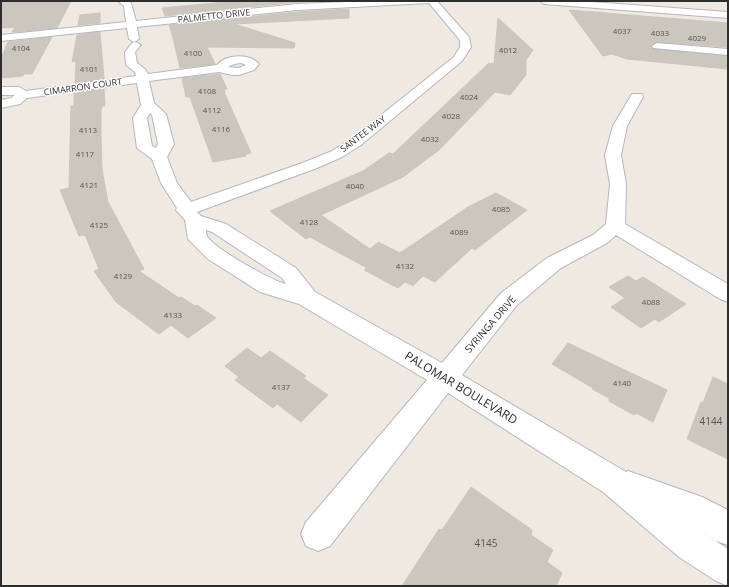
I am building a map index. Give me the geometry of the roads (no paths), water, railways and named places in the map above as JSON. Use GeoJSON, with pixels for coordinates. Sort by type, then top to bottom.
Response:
{"type":"FeatureCollection","features":[{"type":"Feature","properties":{"kind":"street","name":"PALMETTO DRIVE"},"geometry":{"type":"LineString","coordinates":[[1,38],[297,7],[427,1]]}},
{"type":"Feature","properties":{"kind":"street","name":"SANTEE WAY"},"geometry":{"type":"LineString","coordinates":[[190,214],[337,154],[356,142],[458,59],[465,51],[465,39],[432,1]]}},
{"type":"Feature","properties":{"kind":"street"},"geometry":{"type":"LineString","coordinates":[[544,1],[728,15]]}},
{"type":"Feature","properties":{"kind":"street"},"geometry":{"type":"LineString","coordinates":[[127,2],[140,48],[130,52],[132,65],[144,71],[148,105],[140,118],[145,148],[159,157],[166,144],[159,114],[148,105]]}},
{"type":"Feature","properties":{"kind":"street"},"geometry":{"type":"LineString","coordinates":[[657,46],[728,52]]}},
{"type":"Feature","properties":{"kind":"street","name":"CIMARRON COURT"},"geometry":{"type":"LineString","coordinates":[[1,104],[15,101],[23,95],[144,71],[221,68]]}},
{"type":"Feature","properties":{"kind":"street","name":"CIMARRON COURT"},"geometry":{"type":"LineString","coordinates":[[1,91],[19,91],[23,95]]}},
{"type":"Feature","properties":{"kind":"street"},"geometry":{"type":"LineString","coordinates":[[637,97],[620,126],[613,155],[618,184],[615,226],[728,294]]}},
{"type":"Feature","properties":{"kind":"street","name":"PALOMAR BOULEVARD"},"geometry":{"type":"LineString","coordinates":[[159,157],[168,183],[190,214],[198,239],[215,254],[268,287],[307,298],[444,378],[614,481],[690,545],[728,568]]}},
{"type":"Feature","properties":{"kind":"street","name":"SYRINGA DRIVE"},"geometry":{"type":"LineString","coordinates":[[318,534],[509,300],[554,263],[600,238],[615,226]]}},
{"type":"Feature","properties":{"kind":"street","name":"PALOMAR BOULEVARD"},"geometry":{"type":"LineString","coordinates":[[614,481],[702,513],[728,529]]}}]}
